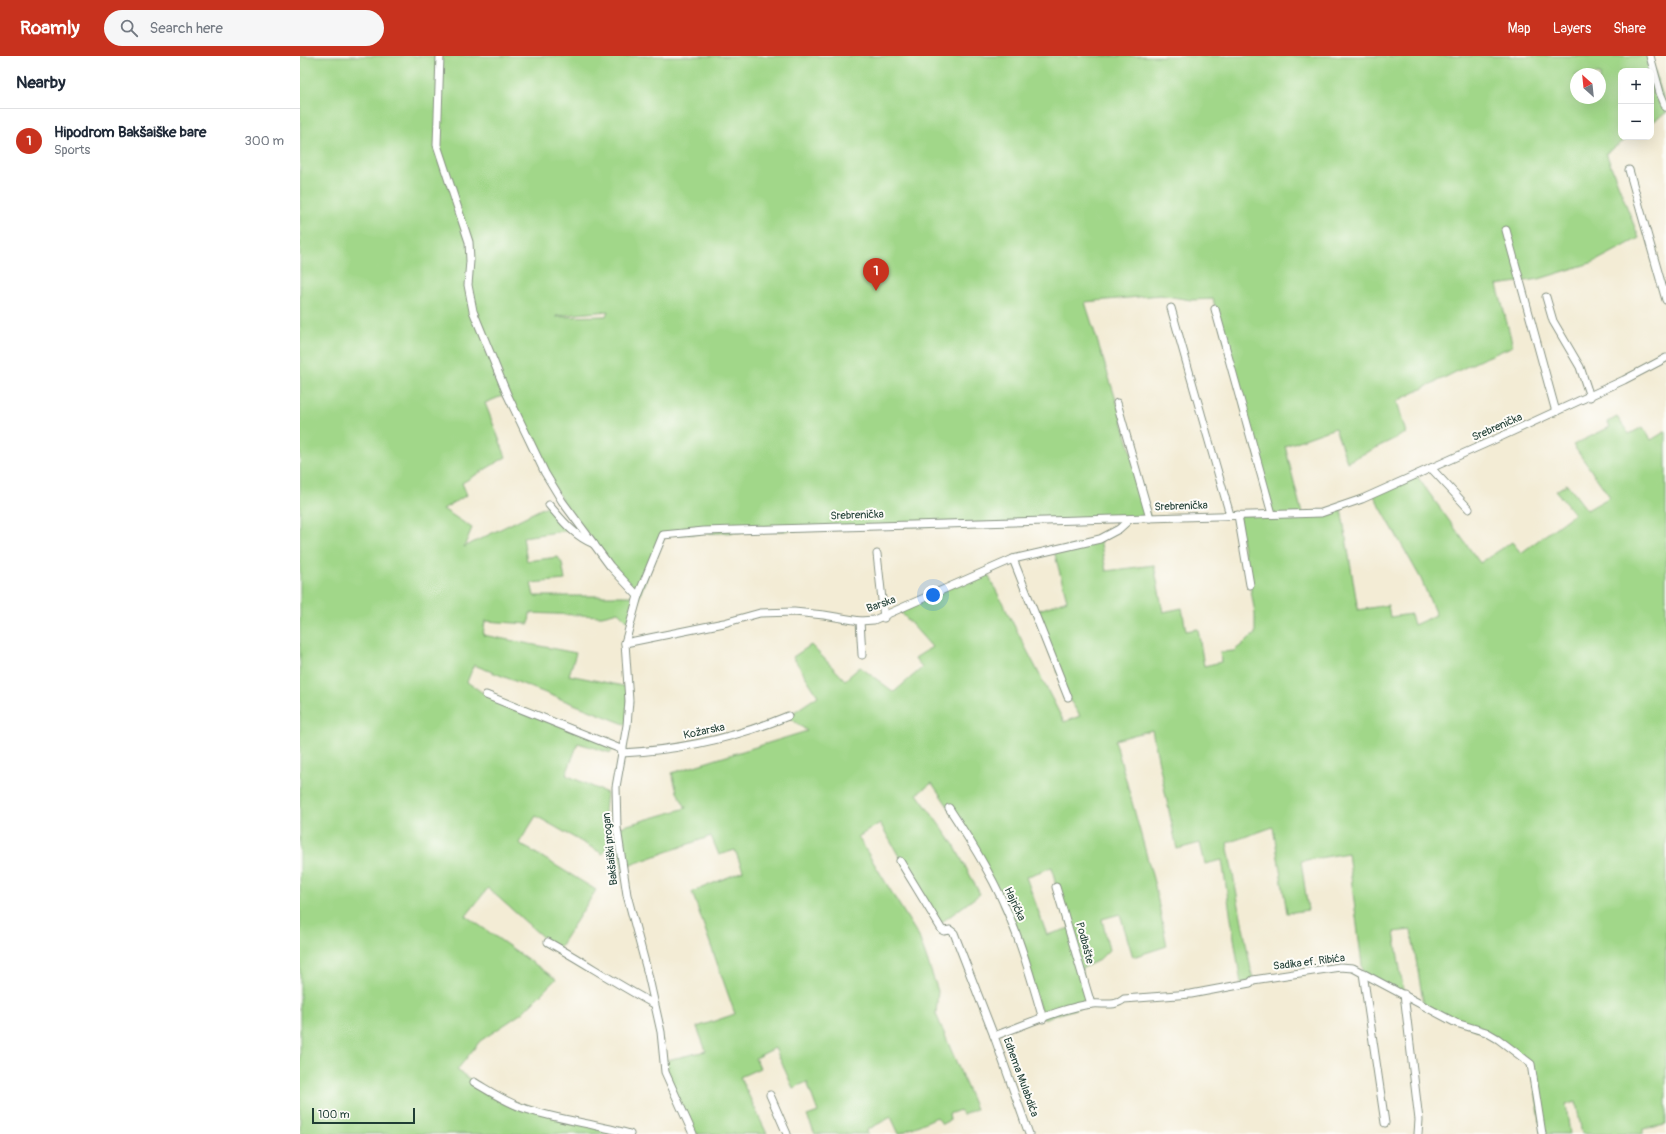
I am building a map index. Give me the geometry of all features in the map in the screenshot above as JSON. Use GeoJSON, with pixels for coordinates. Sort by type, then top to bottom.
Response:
{"type":"FeatureCollection","features":[{"type":"Feature","properties":{"kind":"street"},"geometry":{"type":"LineString","coordinates":[[440,56],[437,145],[469,242],[470,261],[468,285],[473,311],[507,394],[546,473],[562,501],[610,566],[638,596]]}},
{"type":"Feature","properties":{"kind":"street"},"geometry":{"type":"LineString","coordinates":[[1650,56],[1660,93],[1666,107]]}},
{"type":"Feature","properties":{"kind":"street"},"geometry":{"type":"LineString","coordinates":[[1628,170],[1666,300]]}},
{"type":"Feature","properties":{"kind":"street"},"geometry":{"type":"LineString","coordinates":[[1506,230],[1556,412]]}},
{"type":"Feature","properties":{"kind":"street"},"geometry":{"type":"LineString","coordinates":[[1546,297],[1553,322],[1580,367],[1590,396]]}},
{"type":"Feature","properties":{"kind":"street"},"geometry":{"type":"LineString","coordinates":[[1171,308],[1230,515]]}},
{"type":"Feature","properties":{"kind":"street"},"geometry":{"type":"LineString","coordinates":[[1215,309],[1272,514]]}},
{"type":"Feature","properties":{"kind":"street","name":"Srebrenička"},"geometry":{"type":"LineString","coordinates":[[663,535],[704,531],[1320,513],[1341,508],[1431,468],[1556,412],[1666,358]]}},
{"type":"Feature","properties":{"kind":"street"},"geometry":{"type":"LineString","coordinates":[[1117,403],[1150,518]]}},
{"type":"Feature","properties":{"kind":"street"},"geometry":{"type":"LineString","coordinates":[[1431,468],[1469,509]]}},
{"type":"Feature","properties":{"kind":"street"},"geometry":{"type":"LineString","coordinates":[[549,505],[571,530],[582,539],[594,544]]}},
{"type":"Feature","properties":{"kind":"street"},"geometry":{"type":"LineString","coordinates":[[1238,515],[1250,584]]}},
{"type":"Feature","properties":{"kind":"street","name":"Barska"},"geometry":{"type":"LineString","coordinates":[[625,643],[724,623],[760,613],[778,612],[824,615],[860,621],[884,618],[1013,559],[1100,539],[1119,529],[1130,519]]}},
{"type":"Feature","properties":{"kind":"street","name":"Bakšaiški progan"},"geometry":{"type":"LineString","coordinates":[[663,535],[638,596],[625,643],[629,701],[616,787],[618,841],[627,895],[660,1032],[665,1072],[693,1134]]}},
{"type":"Feature","properties":{"kind":"street"},"geometry":{"type":"LineString","coordinates":[[877,554],[884,618]]}},
{"type":"Feature","properties":{"kind":"street"},"geometry":{"type":"LineString","coordinates":[[1013,559],[1068,697]]}},
{"type":"Feature","properties":{"kind":"street"},"geometry":{"type":"LineString","coordinates":[[860,621],[862,655]]}},
{"type":"Feature","properties":{"kind":"street"},"geometry":{"type":"LineString","coordinates":[[486,695],[622,751]]}},
{"type":"Feature","properties":{"kind":"street","name":"Kožarska"},"geometry":{"type":"LineString","coordinates":[[622,751],[657,752],[729,737],[788,716]]}},
{"type":"Feature","properties":{"kind":"street","name":"Hajrićka"},"geometry":{"type":"LineString","coordinates":[[949,808],[976,848],[1011,921],[1043,1019]]}},
{"type":"Feature","properties":{"kind":"street"},"geometry":{"type":"LineString","coordinates":[[900,861],[942,930],[944,932],[950,930],[954,933],[994,1036]]}},
{"type":"Feature","properties":{"kind":"street","name":"Podbašte"},"geometry":{"type":"LineString","coordinates":[[1056,887],[1091,1004]]}},
{"type":"Feature","properties":{"kind":"street"},"geometry":{"type":"LineString","coordinates":[[548,942],[575,956],[618,985],[654,1004]]}},
{"type":"Feature","properties":{"kind":"street","name":"Sadika ef. Ribića"},"geometry":{"type":"LineString","coordinates":[[1003,1033],[1091,1004],[1118,1004],[1124,999],[1191,994],[1250,983],[1253,980],[1340,967],[1354,968],[1456,1023],[1486,1032],[1498,1038],[1531,1064],[1542,1134]]}},
{"type":"Feature","properties":{"kind":"street"},"geometry":{"type":"LineString","coordinates":[[1363,973],[1385,1123]]}},
{"type":"Feature","properties":{"kind":"street"},"geometry":{"type":"LineString","coordinates":[[1404,994],[1418,1120],[1418,1134]]}},
{"type":"Feature","properties":{"kind":"street","name":"Edhema Mulabdića"},"geometry":{"type":"LineString","coordinates":[[1003,1033],[994,1036],[1029,1134]]}},
{"type":"Feature","properties":{"kind":"street"},"geometry":{"type":"LineString","coordinates":[[474,1082],[504,1100],[524,1109],[630,1134]]}},
{"type":"Feature","properties":{"kind":"street"},"geometry":{"type":"LineString","coordinates":[[770,1095],[787,1134]]}},
{"type":"Feature","properties":{"kind":"green space"},"geometry":{"type":"Polygon","coordinates":[[[300,56],[1650,56],[1654,68],[1618,68],[1618,140],[1626,140],[1606,153],[1639,238],[1594,262],[1539,279],[1497,285],[1513,346],[1476,362],[1397,401],[1406,433],[1347,462],[1335,428],[1285,446],[1302,514],[1341,508],[1358,610],[1388,605],[1390,617],[1411,614],[1414,625],[1436,615],[1421,579],[1373,494],[1416,475],[1480,563],[1512,542],[1521,553],[1574,514],[1556,491],[1567,484],[1587,510],[1610,497],[1573,445],[1610,427],[1608,422],[1617,417],[1629,434],[1643,427],[1651,440],[1666,431],[1666,1125],[1643,1129],[1643,1134],[1582,1134],[1576,1102],[1566,1105],[1570,1134],[1542,1134],[1532,1066],[1498,1039],[1424,1007],[1411,930],[1394,932],[1404,994],[1363,973],[1348,853],[1301,861],[1308,910],[1287,913],[1273,827],[1227,843],[1253,980],[1241,984],[1222,860],[1205,864],[1200,843],[1177,849],[1152,730],[1115,740],[1155,886],[1167,946],[1133,957],[1120,914],[1102,919],[1109,950],[1099,960],[1081,969],[1091,1004],[1043,1019],[1020,945],[976,848],[932,783],[917,794],[954,845],[980,894],[938,925],[880,823],[858,837],[919,937],[938,991],[936,1014],[976,1109],[963,1115],[960,1110],[949,1114],[950,1120],[942,1124],[937,1117],[899,1134],[891,1117],[867,1130],[868,1134],[815,1134],[807,1116],[818,1112],[807,1082],[793,1088],[775,1048],[755,1058],[760,1068],[740,1077],[767,1134],[693,1134],[663,1061],[706,1051],[697,1027],[735,1014],[692,892],[743,871],[735,850],[719,855],[711,836],[622,868],[617,828],[686,808],[677,792],[672,773],[807,731],[788,716],[818,696],[793,657],[811,645],[845,680],[860,667],[894,692],[922,668],[915,658],[932,647],[899,610],[986,571],[1064,722],[1080,716],[1068,697],[1034,612],[1067,600],[1054,551],[1100,539],[1106,571],[1154,565],[1163,612],[1182,608],[1186,631],[1198,629],[1204,666],[1221,662],[1220,652],[1234,651],[1255,634],[1255,614],[1238,515],[1272,514],[1213,299],[1191,300],[1160,295],[1085,302],[1117,403],[1150,518],[663,535],[629,623],[618,612],[602,616],[530,613],[529,624],[485,621],[483,635],[576,653],[569,675],[628,687],[627,725],[474,665],[467,682],[486,695],[613,746],[611,753],[578,743],[566,775],[607,793],[605,816],[609,838],[608,845],[603,854],[536,816],[519,843],[596,890],[559,948],[548,942],[488,888],[466,916],[556,979],[522,1013],[480,1041],[457,1070],[504,1100],[630,1134],[300,1134],[300,56]],[[608,311],[556,316],[556,317],[606,316],[608,311]],[[507,394],[485,403],[506,457],[462,483],[467,495],[443,509],[472,528],[464,547],[549,505],[571,530],[523,537],[527,561],[558,557],[562,563],[565,580],[531,583],[534,596],[638,596],[562,501],[507,394]],[[1052,867],[1026,877],[1047,935],[1070,928],[1056,887],[1052,867]]]}},
{"type":"Feature","properties":{"kind":"green space"},"geometry":{"type":"Polygon","coordinates":[[[1654,69],[1666,107],[1666,113],[1654,121],[1654,69]]]}},
{"type":"Feature","properties":{"kind":"place","name":"Hipodrom Bakšaiške bare"},"geometry":{"type":"Point","coordinates":[876,291]}}]}
